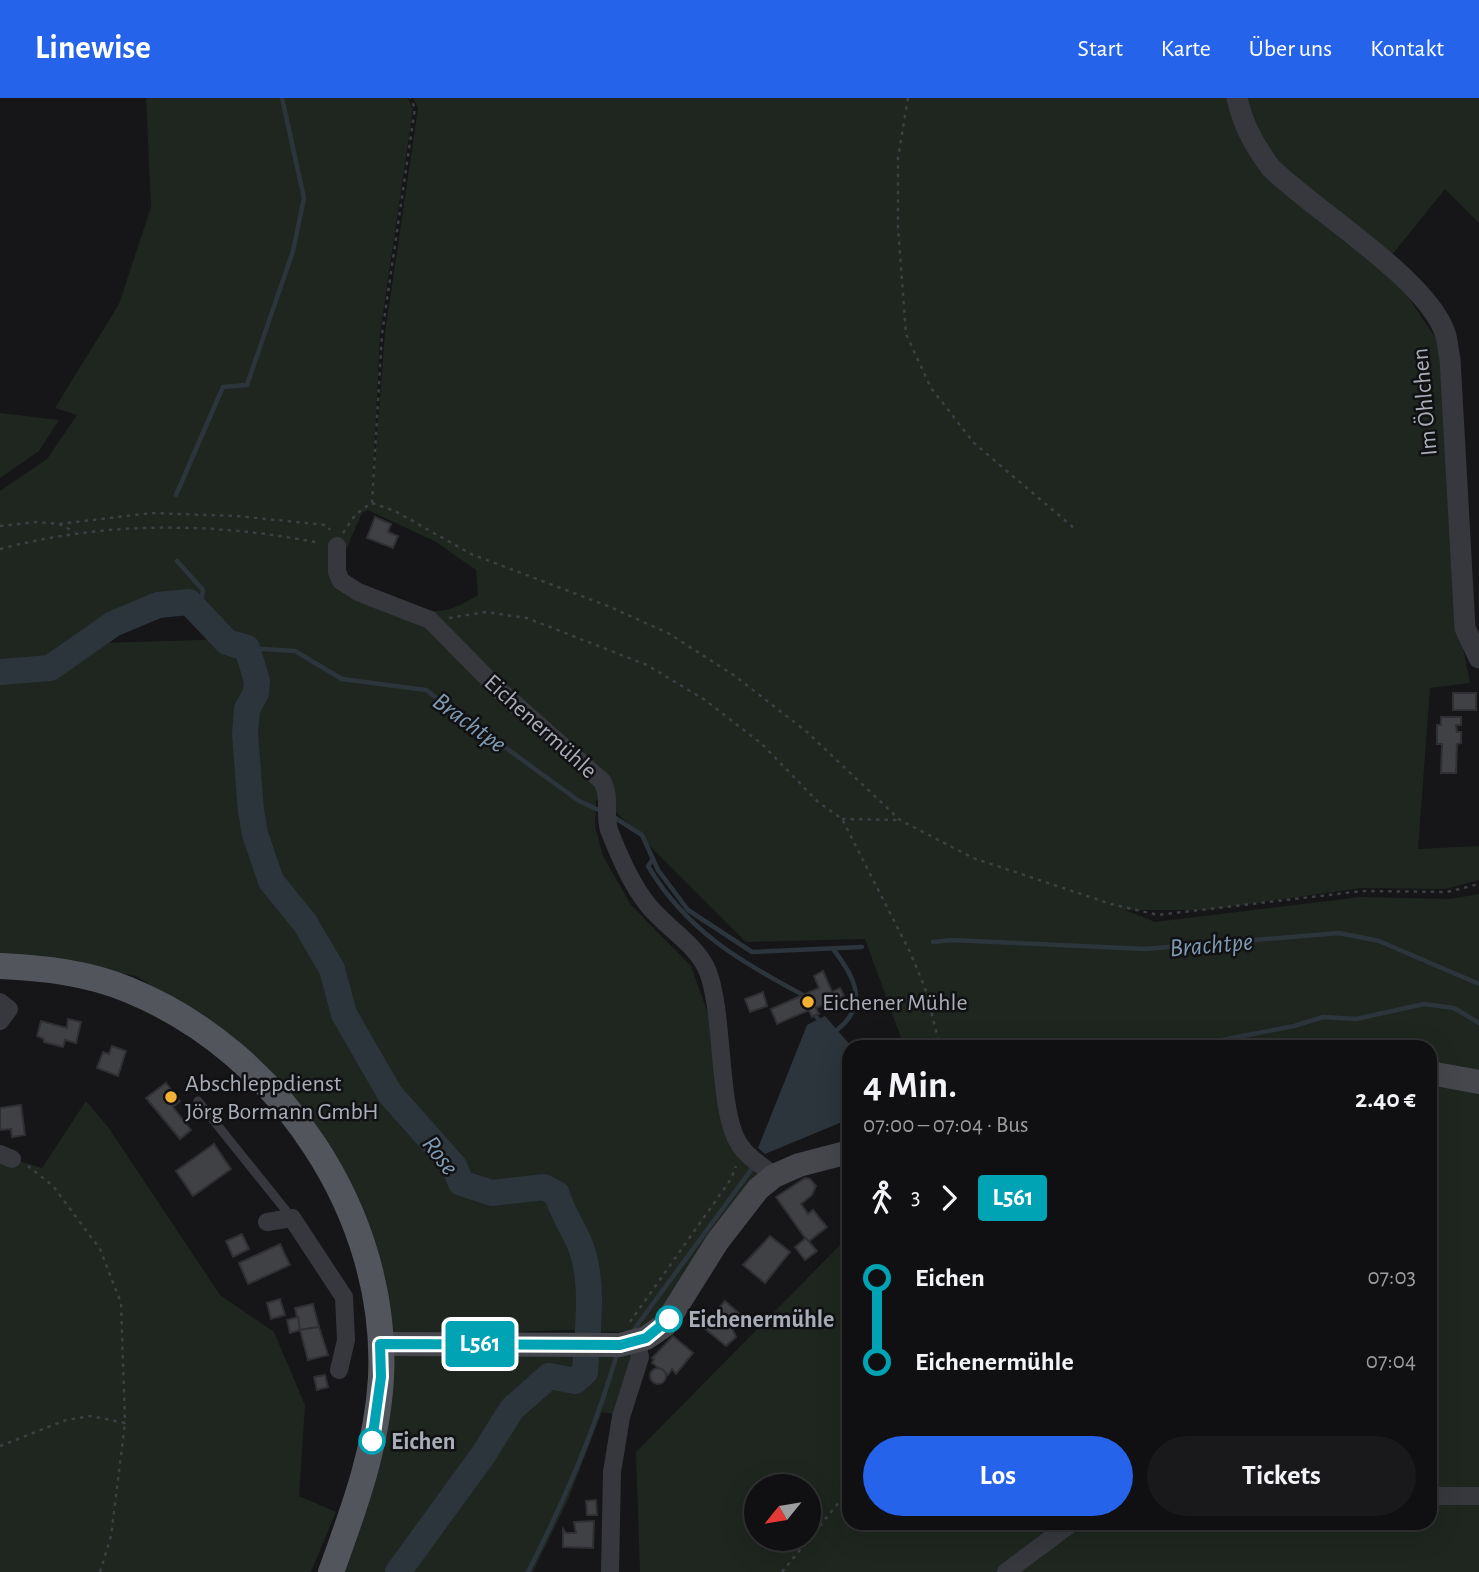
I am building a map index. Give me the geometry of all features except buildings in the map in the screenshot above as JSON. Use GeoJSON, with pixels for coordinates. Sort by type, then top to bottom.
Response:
{"type":"FeatureCollection","features":[{"type":"Feature","properties":{"kind":"main road"},"geometry":{"type":"LineString","coordinates":[[0,966],[50,970],[118,986],[182,1016],[228,1049],[285,1106],[330,1171],[364,1250],[374,1289],[380,1344],[378,1413],[364,1480],[331,1572]]}},
{"type":"Feature","properties":{"kind":"main road"},"geometry":{"type":"LineString","coordinates":[[1437,1074],[1479,1082]]}},
{"type":"Feature","properties":{"kind":"main road"},"geometry":{"type":"LineString","coordinates":[[380,1344],[615,1344],[665,1325],[740,1210],[774,1176],[799,1165],[842,1154]]}},
{"type":"Feature","properties":{"kind":"street","name":"Im Öhlchen"},"geometry":{"type":"LineString","coordinates":[[1237,98],[1243,122],[1255,147],[1271,167],[1404,278],[1436,315],[1445,332],[1450,359],[1465,628],[1479,658]]}},
{"type":"Feature","properties":{"kind":"street"},"geometry":{"type":"LineString","coordinates":[[337,546],[337,572],[349,587],[430,620]]}},
{"type":"Feature","properties":{"kind":"street","name":"Eichenermühle"},"geometry":{"type":"LineString","coordinates":[[430,620],[497,688],[605,786],[606,820],[639,893],[649,908],[693,949],[708,972],[722,1038],[729,1119],[741,1148],[774,1176]]}},
{"type":"Feature","properties":{"kind":"street"},"geometry":{"type":"LineString","coordinates":[[0,1002],[9,1009],[0,1021]]}},
{"type":"Feature","properties":{"kind":"street"},"geometry":{"type":"LineString","coordinates":[[267,1222],[292,1218],[344,1297],[345,1340],[339,1370]]}},
{"type":"Feature","properties":{"kind":"street"},"geometry":{"type":"LineString","coordinates":[[344,1297],[374,1289]]}},
{"type":"Feature","properties":{"kind":"street"},"geometry":{"type":"LineString","coordinates":[[610,1572],[612,1472],[621,1417],[640,1357],[615,1344]]}},
{"type":"Feature","properties":{"kind":"street"},"geometry":{"type":"LineString","coordinates":[[1437,1496],[1479,1496]]}},
{"type":"Feature","properties":{"kind":"street"},"geometry":{"type":"LineString","coordinates":[[1006,1572],[1062,1530]]}},
{"type":"Feature","properties":{"kind":"lane"},"geometry":{"type":"LineString","coordinates":[[198,1101],[292,1218]]}},
{"type":"Feature","properties":{"kind":"path"},"geometry":{"type":"LineString","coordinates":[[372,503],[382,334],[415,108],[410,98]]}},
{"type":"Feature","properties":{"kind":"path"},"geometry":{"type":"LineString","coordinates":[[908,98],[898,158],[905,334],[931,388],[974,443],[1074,528]]}},
{"type":"Feature","properties":{"kind":"path"},"geometry":{"type":"LineString","coordinates":[[337,546],[355,515],[372,503]]}},
{"type":"Feature","properties":{"kind":"path"},"geometry":{"type":"LineString","coordinates":[[372,503],[395,511],[471,554],[619,610],[668,633],[735,676],[807,732],[900,820],[973,858],[1111,904],[1158,915],[1362,891],[1447,892],[1479,884]]}},
{"type":"Feature","properties":{"kind":"path"},"geometry":{"type":"LineString","coordinates":[[0,526],[37,522],[59,524],[151,513],[237,516],[326,526],[334,535],[337,546]]}},
{"type":"Feature","properties":{"kind":"path"},"geometry":{"type":"LineString","coordinates":[[59,524],[75,532]]}},
{"type":"Feature","properties":{"kind":"path"},"geometry":{"type":"LineString","coordinates":[[0,549],[75,532],[171,525],[280,535],[337,546]]}},
{"type":"Feature","properties":{"kind":"path"},"geometry":{"type":"LineString","coordinates":[[430,620],[486,612],[527,618],[647,665],[705,700],[762,744],[817,801],[842,819],[911,952],[925,988],[938,1040]]}},
{"type":"Feature","properties":{"kind":"path"},"geometry":{"type":"LineString","coordinates":[[842,819],[900,820]]}},
{"type":"Feature","properties":{"kind":"path"},"geometry":{"type":"LineString","coordinates":[[615,1344],[731,1179],[741,1148]]}},
{"type":"Feature","properties":{"kind":"path"},"geometry":{"type":"LineString","coordinates":[[6,1157],[34,1168],[53,1186],[100,1249],[121,1303],[125,1423],[111,1536],[100,1572]]}},
{"type":"Feature","properties":{"kind":"path"},"geometry":{"type":"LineString","coordinates":[[0,1446],[66,1420],[91,1416],[125,1423]]}},
{"type":"Feature","properties":{"kind":"path"},"geometry":{"type":"LineString","coordinates":[[782,1572],[842,1499]]}},
{"type":"Feature","properties":{"kind":"shaded area"},"geometry":{"type":"Polygon","coordinates":[[[146,98],[408,98],[413,109],[380,334],[372,499],[385,333],[418,108],[413,98],[1479,98],[1479,223],[1445,189],[1391,256],[1406,294],[1439,343],[1457,617],[1470,683],[1430,688],[1418,849],[1479,846],[1479,880],[1445,889],[1361,888],[1207,910],[1125,910],[1155,922],[1360,897],[1450,899],[1479,894],[1479,1076],[1437,1068],[1437,1040],[902,1040],[865,939],[746,942],[612,808],[596,800],[595,826],[603,856],[631,905],[691,966],[717,1039],[720,1090],[729,1146],[757,1175],[661,1311],[646,1328],[622,1332],[567,1330],[387,1337],[353,1204],[193,1011],[136,976],[20,955],[0,955],[0,491],[47,459],[77,415],[55,408],[119,304],[151,207],[146,98]],[[368,510],[362,513],[342,559],[343,575],[389,598],[416,607],[437,611],[458,606],[478,595],[476,570],[436,542],[368,510]],[[191,600],[101,643],[232,639],[191,600]]]}},
{"type":"Feature","properties":{"kind":"shaded area"},"geometry":{"type":"Polygon","coordinates":[[[0,413],[59,420],[39,451],[0,478],[0,413]]]}},
{"type":"Feature","properties":{"kind":"shaded area"},"geometry":{"type":"Polygon","coordinates":[[[825,1016],[846,1040],[842,1040],[842,1122],[765,1154],[758,1148],[807,1025],[825,1016]]]}},
{"type":"Feature","properties":{"kind":"shaded area"},"geometry":{"type":"Polygon","coordinates":[[[1437,1079],[1479,1087],[1479,1572],[640,1572],[636,1452],[842,1243],[842,1530],[1437,1530],[1437,1079]]]}},
{"type":"Feature","properties":{"kind":"shaded area"},"geometry":{"type":"Polygon","coordinates":[[[86,1101],[108,1127],[220,1295],[274,1332],[305,1405],[299,1496],[336,1512],[311,1572],[0,1572],[0,1155],[42,1168],[86,1101]]]}},
{"type":"Feature","properties":{"kind":"shaded area"},"geometry":{"type":"Polygon","coordinates":[[[629,1349],[632,1358],[614,1414],[602,1412],[568,1500],[533,1572],[335,1572],[388,1351],[629,1349]]]}},
{"type":"Feature","properties":{"kind":"waterway"},"geometry":{"type":"LineString","coordinates":[[176,495],[223,387],[247,385],[293,251],[304,198],[282,98]]}},
{"type":"Feature","properties":{"kind":"waterway"},"geometry":{"type":"LineString","coordinates":[[177,561],[203,590],[199,612]]}},
{"type":"Feature","properties":{"kind":"waterway","name":"Rose"},"geometry":{"type":"LineString","coordinates":[[0,672],[50,668],[113,624],[158,605],[189,602],[227,642],[247,648],[257,681],[256,693],[247,709],[245,734],[255,834],[271,881],[305,923],[332,969],[344,1014],[390,1094],[454,1166],[461,1183],[492,1193],[544,1187],[557,1194],[577,1238],[583,1253],[588,1282],[585,1372],[575,1381],[549,1376],[512,1409],[483,1455],[398,1572]]}},
{"type":"Feature","properties":{"kind":"waterway","name":"Brachtpe"},"geometry":{"type":"LineString","coordinates":[[247,648],[295,651],[342,679],[426,690],[579,801],[601,811]]}},
{"type":"Feature","properties":{"kind":"waterway","name":"Brachtpe"},"geometry":{"type":"LineString","coordinates":[[612,816],[642,835],[658,870],[688,910],[752,952],[862,947]]}},
{"type":"Feature","properties":{"kind":"waterway"},"geometry":{"type":"LineString","coordinates":[[653,859],[648,866],[663,889],[697,926],[757,970],[803,995]]}},
{"type":"Feature","properties":{"kind":"waterway","name":"Brachtpe"},"geometry":{"type":"LineString","coordinates":[[933,942],[951,940],[1145,949],[1339,933],[1379,941],[1479,984]]}},
{"type":"Feature","properties":{"kind":"waterway"},"geometry":{"type":"LineString","coordinates":[[833,949],[852,980],[856,1000],[847,1020],[837,1030]]}},
{"type":"Feature","properties":{"kind":"waterway"},"geometry":{"type":"LineString","coordinates":[[1222,1040],[1294,1026],[1323,1017],[1356,1019],[1424,1004],[1454,1008],[1479,1023]]}},
{"type":"Feature","properties":{"kind":"waterway"},"geometry":{"type":"LineString","coordinates":[[815,1015],[818,1019]]}},
{"type":"Feature","properties":{"kind":"waterway"},"geometry":{"type":"LineString","coordinates":[[633,1331],[751,1170]]}},
{"type":"Feature","properties":{"kind":"waterway"},"geometry":{"type":"LineString","coordinates":[[528,1572],[577,1467],[616,1357]]}},
{"type":"Feature","properties":{"kind":"bus line","name":"L561"},"geometry":{"type":"LineString","coordinates":[[372,1441],[381,1377],[380,1344],[620,1345],[637,1342],[654,1334],[669,1319]]}},
{"type":"Feature","properties":{"kind":"place","name":"Eichener Mühle"},"geometry":{"type":"Point","coordinates":[808,1002]}},
{"type":"Feature","properties":{"kind":"place","name":"Abschleppdienst Jörg Bormann GmbH"},"geometry":{"type":"Point","coordinates":[171,1097]}},
{"type":"Feature","properties":{"kind":"place","name":"Eichenermühle"},"geometry":{"type":"Point","coordinates":[669,1319]}},
{"type":"Feature","properties":{"kind":"place","name":"Eichen"},"geometry":{"type":"Point","coordinates":[372,1441]}}]}
